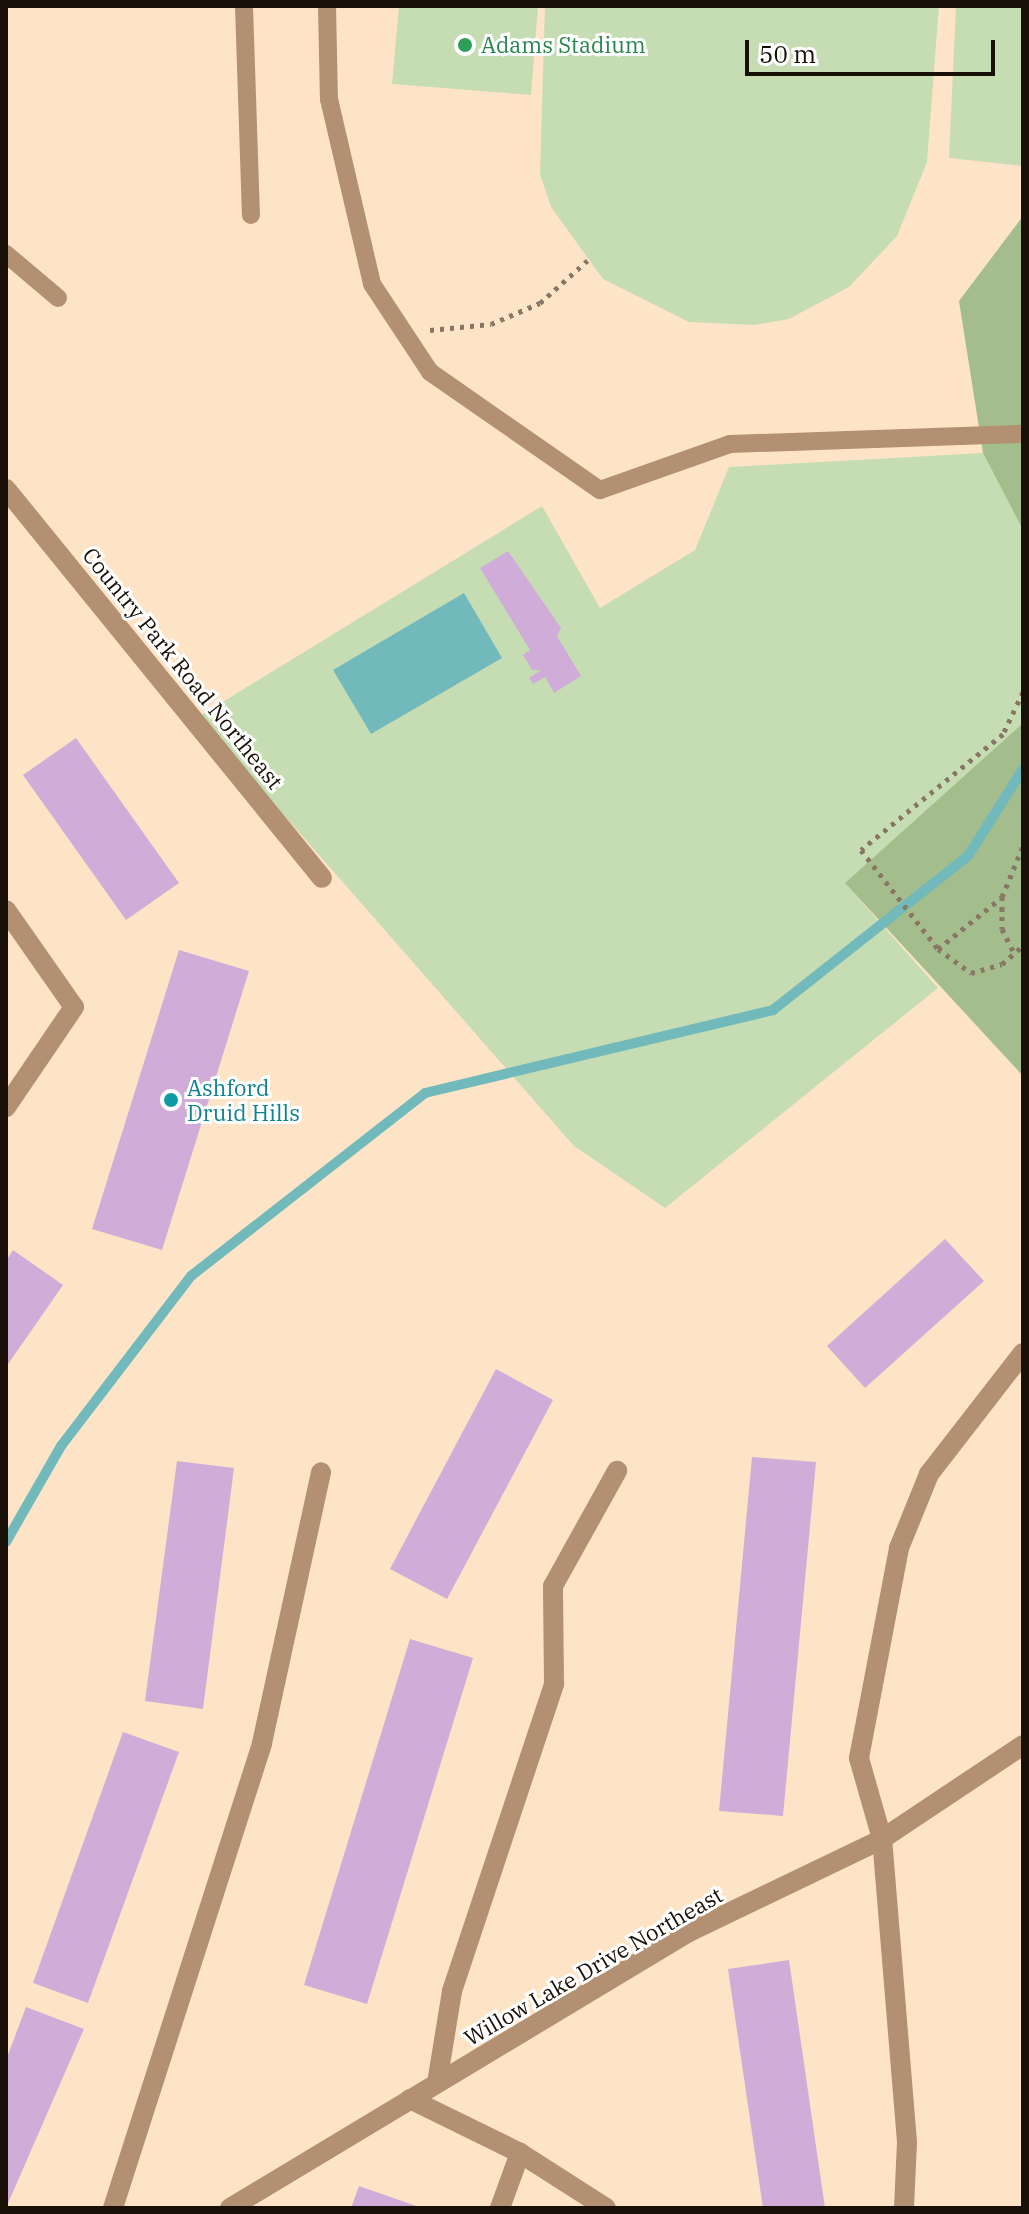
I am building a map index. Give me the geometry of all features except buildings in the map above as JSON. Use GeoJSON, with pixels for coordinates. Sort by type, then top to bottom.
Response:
{"type":"FeatureCollection","features":[{"type":"Feature","properties":{"kind":"street","name":"Country Park Road Northeast"},"geometry":{"type":"LineString","coordinates":[[6,489],[322,878]]}},
{"type":"Feature","properties":{"kind":"street"},"geometry":{"type":"LineString","coordinates":[[6,910],[74,1007],[6,1107]]}},
{"type":"Feature","properties":{"kind":"street"},"geometry":{"type":"LineString","coordinates":[[904,2208],[907,2142],[882,1839],[859,1758],[899,1548],[929,1474],[1023,1353]]}},
{"type":"Feature","properties":{"kind":"street"},"geometry":{"type":"LineString","coordinates":[[437,2083],[452,1991],[554,1684],[553,1586],[617,1471]]}},
{"type":"Feature","properties":{"kind":"street"},"geometry":{"type":"LineString","coordinates":[[113,2208],[262,1743],[321,1472]]}},
{"type":"Feature","properties":{"kind":"street","name":"Willow Lake Drive Northeast"},"geometry":{"type":"LineString","coordinates":[[230,2208],[689,1932],[882,1839],[1023,1745]]}},
{"type":"Feature","properties":{"kind":"street"},"geometry":{"type":"LineString","coordinates":[[410,2099],[520,2153],[606,2208]]}},
{"type":"Feature","properties":{"kind":"street"},"geometry":{"type":"LineString","coordinates":[[500,2208],[520,2153]]}},
{"type":"Feature","properties":{"kind":"lane"},"geometry":{"type":"LineString","coordinates":[[244,6],[251,215]]}},
{"type":"Feature","properties":{"kind":"lane"},"geometry":{"type":"LineString","coordinates":[[327,6],[329,99],[351,219],[372,284],[430,372],[600,490],[730,444],[1023,434]]}},
{"type":"Feature","properties":{"kind":"lane"},"geometry":{"type":"LineString","coordinates":[[6,254],[58,298]]}},
{"type":"Feature","properties":{"kind":"path"},"geometry":{"type":"LineString","coordinates":[[406,336],[491,324],[540,303],[588,260]]}},
{"type":"Feature","properties":{"kind":"path"},"geometry":{"type":"LineString","coordinates":[[1023,692],[1003,734],[861,850],[938,949],[971,973],[1023,946]]}},
{"type":"Feature","properties":{"kind":"path"},"geometry":{"type":"LineString","coordinates":[[1014,953],[1002,929],[1002,897],[1023,846]]}},
{"type":"Feature","properties":{"kind":"path"},"geometry":{"type":"LineString","coordinates":[[938,949],[1002,897]]}},
{"type":"Feature","properties":{"kind":"green space","name":"Adams Stadium"},"geometry":{"type":"Polygon","coordinates":[[[399,6],[538,6],[531,95],[392,84],[399,6]]]}},
{"type":"Feature","properties":{"kind":"green space"},"geometry":{"type":"Polygon","coordinates":[[[545,6],[939,6],[927,162],[897,236],[849,287],[789,319],[755,325],[689,322],[603,279],[551,207],[540,174],[545,6]]]}},
{"type":"Feature","properties":{"kind":"green space"},"geometry":{"type":"Polygon","coordinates":[[[956,6],[1023,6],[1023,166],[949,158],[956,6]]]}},
{"type":"Feature","properties":{"kind":"green space"},"geometry":{"type":"Polygon","coordinates":[[[1023,216],[1023,530],[983,453],[959,301],[1023,216]]]}},
{"type":"Feature","properties":{"kind":"green space"},"geometry":{"type":"Polygon","coordinates":[[[983,453],[1023,530],[1023,723],[845,883],[938,988],[665,1208],[574,1146],[198,717],[542,506],[600,608],[695,550],[729,467],[983,453]]]}},
{"type":"Feature","properties":{"kind":"green space"},"geometry":{"type":"Polygon","coordinates":[[[1023,723],[1023,1076],[845,883],[1023,723]]]}},
{"type":"Feature","properties":{"kind":"water"},"geometry":{"type":"Polygon","coordinates":[[[464,593],[502,658],[371,734],[333,670],[464,593]]]}},
{"type":"Feature","properties":{"kind":"waterway"},"geometry":{"type":"LineString","coordinates":[[6,1542],[61,1446],[191,1276],[425,1093],[773,1010],[968,856],[1023,769]]}},
{"type":"Feature","properties":{"kind":"place","name":"Adams Stadium"},"geometry":{"type":"Point","coordinates":[465,45]}},
{"type":"Feature","properties":{"kind":"place","name":"Ashford Druid Hills"},"geometry":{"type":"Point","coordinates":[171,1100]}}]}
